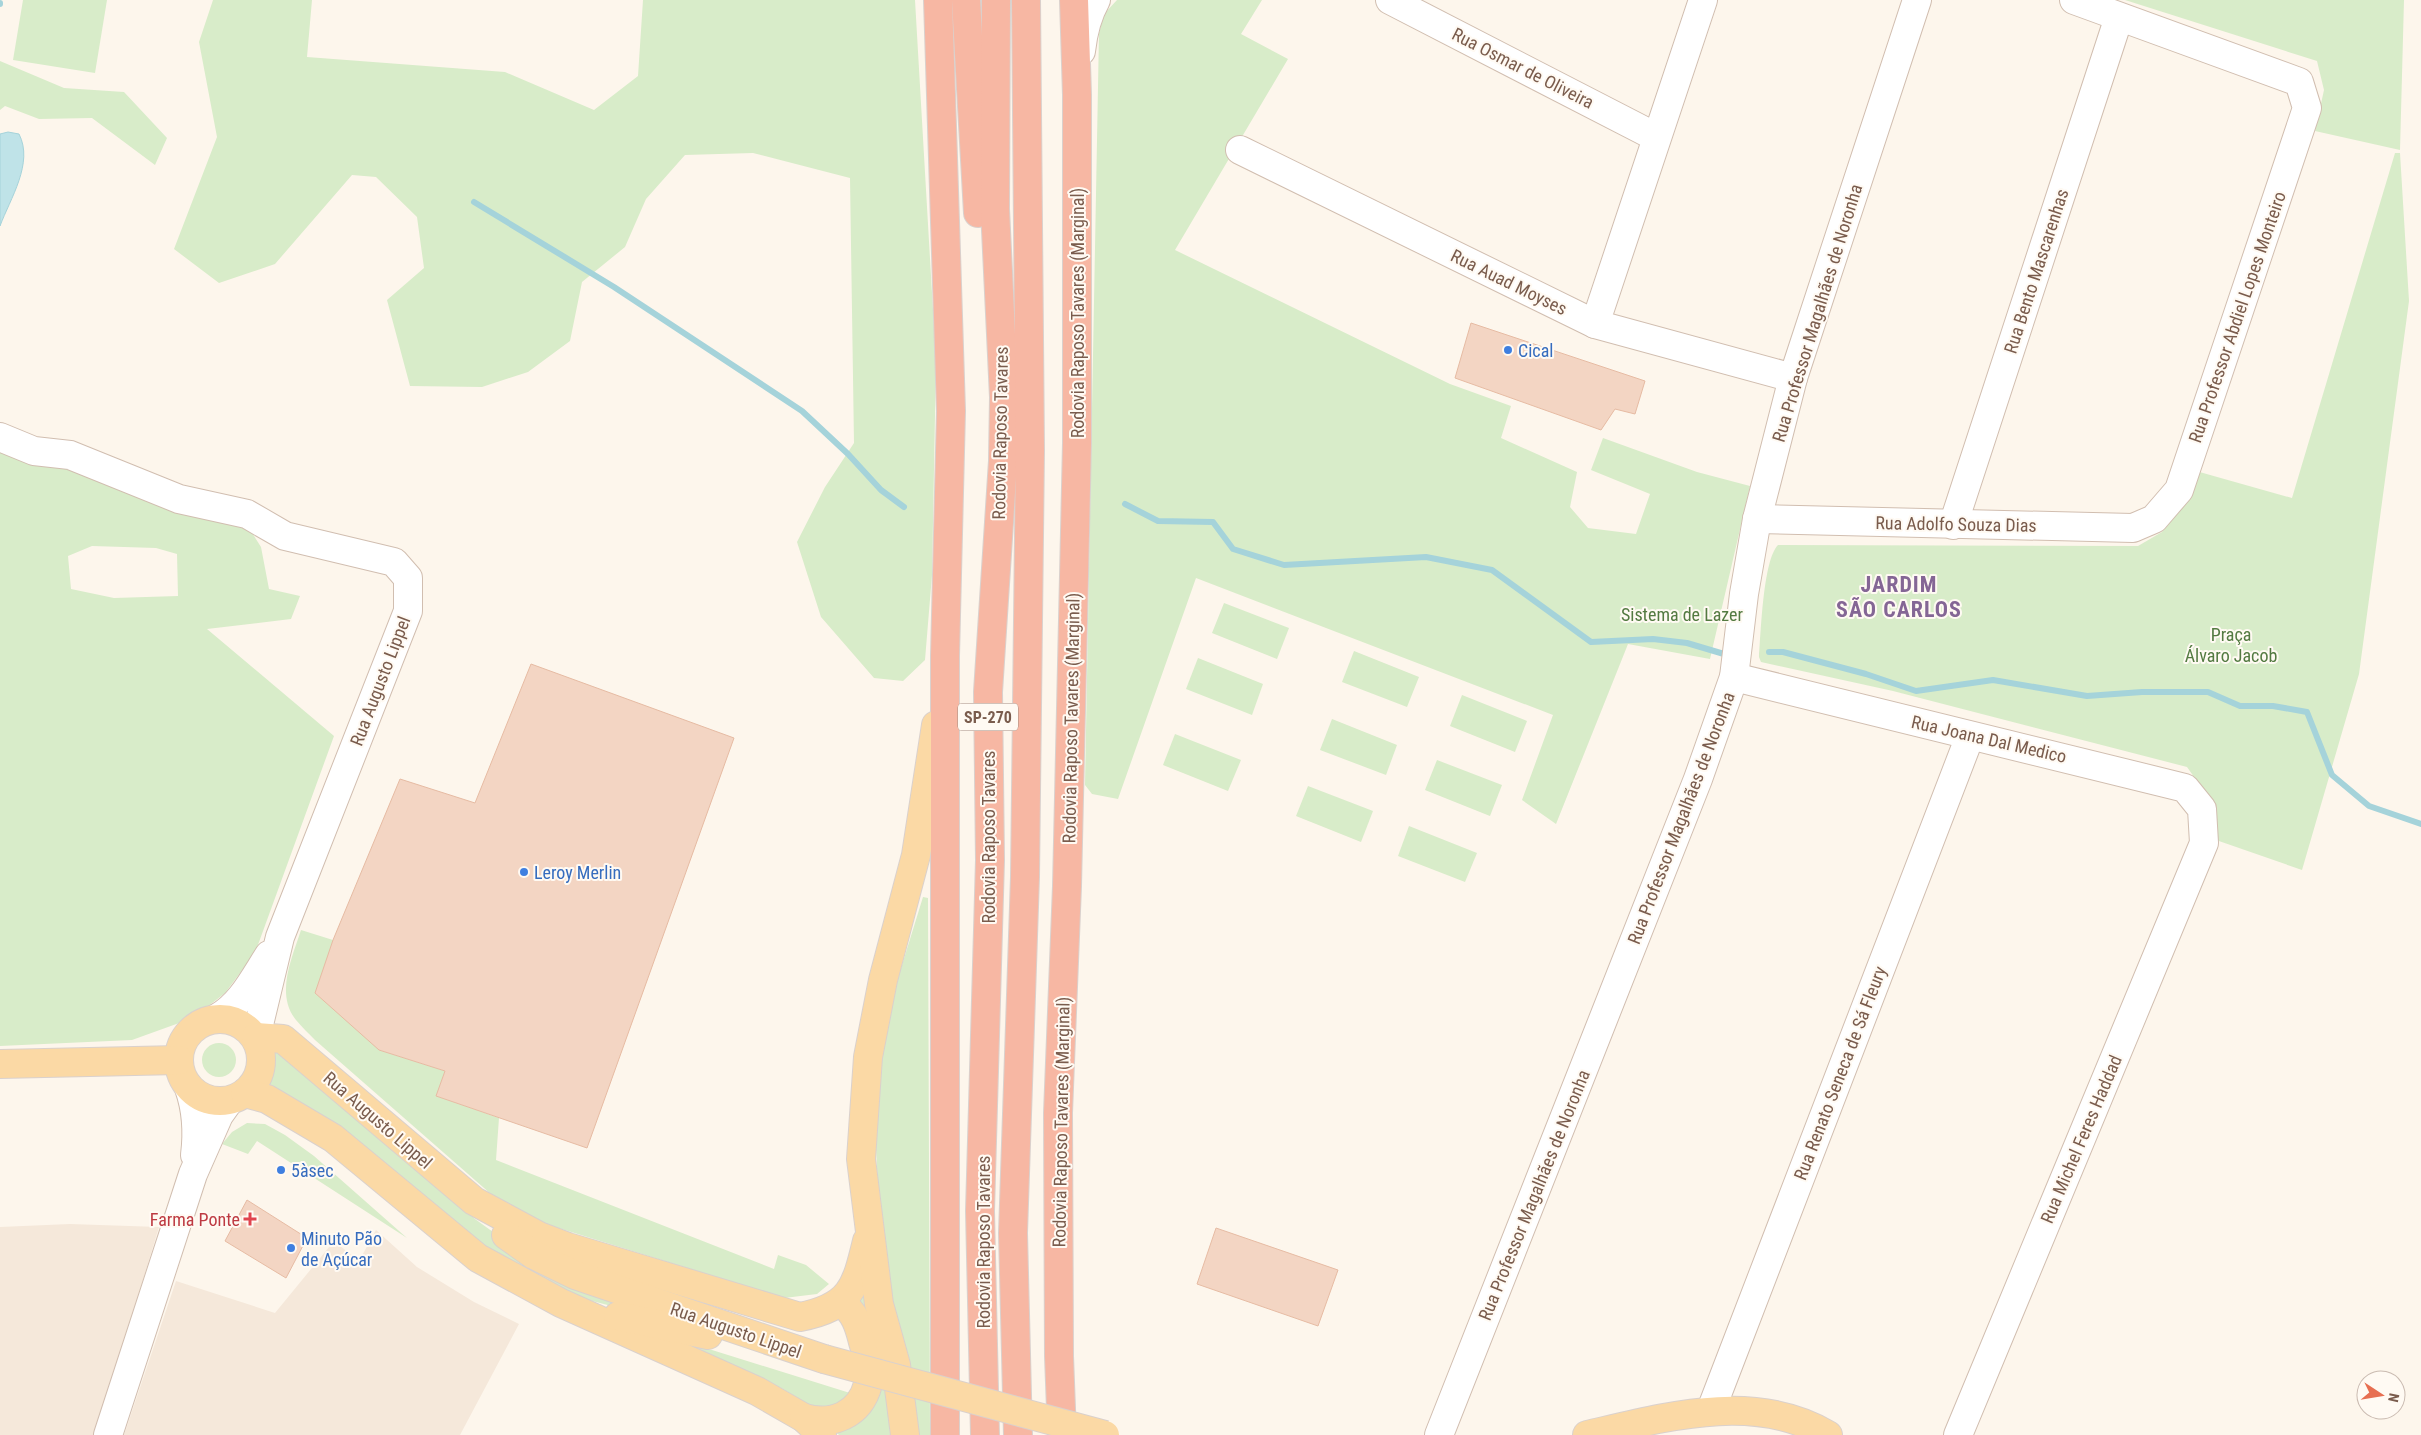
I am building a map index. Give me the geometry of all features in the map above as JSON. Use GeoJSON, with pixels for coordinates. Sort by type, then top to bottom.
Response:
{"type":"FeatureCollection","features":[{"type":"Feature","properties":{"kind":"highway","name":"SP-270"},"geometry":{"type":"LineString","coordinates":[[938,0],[951,411],[945,656],[946,1435]]}},
{"type":"Feature","properties":{"kind":"highway"},"geometry":{"type":"LineString","coordinates":[[966,0],[989,398],[1003,461]]}},
{"type":"Feature","properties":{"kind":"highway","name":"Rodovia Raposo Tavares"},"geometry":{"type":"LineString","coordinates":[[985,1435],[980,1211],[990,860],[988,692],[1003,461],[1004,397],[995,209],[996,0]]}},
{"type":"Feature","properties":{"kind":"highway","name":"Rodovia Raposo Tavares"},"geometry":{"type":"LineString","coordinates":[[1018,1435],[1013,1233],[1025,877],[1030,450],[1026,0]]}},
{"type":"Feature","properties":{"kind":"highway","name":"Rodovia Raposo Tavares (Marginal)"},"geometry":{"type":"LineString","coordinates":[[1062,1435],[1059,1356],[1058,1113],[1067,886],[1077,443],[1077,95],[1074,0]]}},
{"type":"Feature","properties":{"kind":"main road"},"geometry":{"type":"LineString","coordinates":[[905,1435],[896,1365],[879,1304],[861,1159],[868,1057],[883,980],[916,855],[928,785],[945,656]]}},
{"type":"Feature","properties":{"kind":"main road"},"geometry":{"type":"LineString","coordinates":[[217,1018],[239,1023],[270,1038],[254,1084],[237,1097],[207,1100],[189,1088],[184,1079],[179,1060],[180,1048],[186,1036],[194,1027],[217,1018]]}},
{"type":"Feature","properties":{"kind":"main road","name":"Rua Augusto Lippel"},"geometry":{"type":"LineString","coordinates":[[270,1038],[474,1201],[501,1231],[534,1255],[575,1275],[816,1357]]}},
{"type":"Feature","properties":{"kind":"main road"},"geometry":{"type":"LineString","coordinates":[[0,1064],[179,1060]]}},
{"type":"Feature","properties":{"kind":"main road","name":"Rua Augusto Lippel"},"geometry":{"type":"LineString","coordinates":[[237,1097],[267,1099],[333,1138],[478,1258],[561,1303],[757,1391],[813,1427],[818,1422],[830,1422],[852,1412],[868,1384],[869,1368],[859,1327],[854,1314],[841,1303],[825,1311],[800,1318],[784,1314],[568,1247],[539,1236],[474,1201]]}},
{"type":"Feature","properties":{"kind":"main road"},"geometry":{"type":"LineString","coordinates":[[841,1303],[851,1290],[862,1264],[870,1232]]}},
{"type":"Feature","properties":{"kind":"main road","name":"Rua Augusto Lippel"},"geometry":{"type":"LineString","coordinates":[[561,1303],[816,1357]]}},
{"type":"Feature","properties":{"kind":"main road"},"geometry":{"type":"LineString","coordinates":[[816,1357],[1105,1435]]}},
{"type":"Feature","properties":{"kind":"main road"},"geometry":{"type":"LineString","coordinates":[[1587,1435],[1711,1410],[1759,1412],[1815,1427],[1828,1435]]}},
{"type":"Feature","properties":{"kind":"street"},"geometry":{"type":"LineString","coordinates":[[1077,95],[1083,34],[1090,10],[1096,0]]}},
{"type":"Feature","properties":{"kind":"street","name":"Rua Osmar de Oliveira"},"geometry":{"type":"LineString","coordinates":[[1390,0],[1656,137]]}},
{"type":"Feature","properties":{"kind":"street"},"geometry":{"type":"LineString","coordinates":[[1595,324],[1702,0]]}},
{"type":"Feature","properties":{"kind":"street","name":"Rua Professor Magalhães de Noronha"},"geometry":{"type":"LineString","coordinates":[[1446,1429],[1698,779],[1734,676],[1744,594],[1757,519],[1793,378],[1917,0]]}},
{"type":"Feature","properties":{"kind":"street"},"geometry":{"type":"LineString","coordinates":[[2074,0],[2119,17]]}},
{"type":"Feature","properties":{"kind":"street","name":"Rua Professor Abdiel Lopes Monteiro"},"geometry":{"type":"LineString","coordinates":[[2119,17],[2299,82],[2307,108],[2179,490],[2154,519]]}},
{"type":"Feature","properties":{"kind":"street","name":"Rua Bento Mascarenhas"},"geometry":{"type":"LineString","coordinates":[[1953,525],[2119,17]]}},
{"type":"Feature","properties":{"kind":"street","name":"Rua Auad Moyses"},"geometry":{"type":"LineString","coordinates":[[1240,150],[1595,324],[1793,378]]}},
{"type":"Feature","properties":{"kind":"street","name":"Rua Augusto Lippel"},"geometry":{"type":"LineString","coordinates":[[0,437],[34,451],[70,455],[180,499],[246,514],[285,536],[394,562],[408,578],[408,611],[280,937],[237,1002],[229,1012],[217,1018]]}},
{"type":"Feature","properties":{"kind":"street","name":"Rua Adolfo Souza Dias"},"geometry":{"type":"LineString","coordinates":[[1757,519],[2133,528],[2154,519]]}},
{"type":"Feature","properties":{"kind":"street","name":"Rua Joana Dal Medico"},"geometry":{"type":"LineString","coordinates":[[1734,676],[1970,736],[2048,752],[2185,788],[2202,809],[2204,843]]}},
{"type":"Feature","properties":{"kind":"street","name":"Rua Renato Seneca de Sá Fleury"},"geometry":{"type":"LineString","coordinates":[[1711,1410],[1970,736]]}},
{"type":"Feature","properties":{"kind":"street","name":"Rua Michel Feres Haddad"},"geometry":{"type":"LineString","coordinates":[[1958,1435],[2204,843]]}},
{"type":"Feature","properties":{"kind":"street","name":"Rua Augusto Lippel"},"geometry":{"type":"LineString","coordinates":[[270,1038],[277,1022],[271,992],[280,937]]}},
{"type":"Feature","properties":{"kind":"street"},"geometry":{"type":"LineString","coordinates":[[189,1088],[196,1106],[198,1131],[193,1174]]}},
{"type":"Feature","properties":{"kind":"street"},"geometry":{"type":"LineString","coordinates":[[108,1435],[193,1174],[219,1115],[237,1097]]}},
{"type":"Feature","properties":{"kind":"shaded area"},"geometry":{"type":"Polygon","coordinates":[[[70,1224],[159,1227],[96,1435],[0,1435],[0,1227],[70,1224]]]}},
{"type":"Feature","properties":{"kind":"shaded area"},"geometry":{"type":"Polygon","coordinates":[[[376,1230],[417,1267],[474,1302],[519,1324],[460,1435],[124,1435],[176,1281],[275,1313],[334,1241],[359,1261],[376,1230]]]}},
{"type":"Feature","properties":{"kind":"green space"},"geometry":{"type":"Polygon","coordinates":[[[23,0],[107,0],[95,73],[13,60],[23,0]]]}},
{"type":"Feature","properties":{"kind":"green space"},"geometry":{"type":"Polygon","coordinates":[[[213,0],[312,0],[307,57],[505,72],[594,110],[638,76],[643,0],[915,0],[936,362],[932,575],[925,660],[903,681],[874,678],[821,617],[797,542],[825,487],[854,443],[850,178],[753,153],[685,155],[646,199],[625,247],[582,282],[570,341],[528,372],[482,387],[410,386],[387,300],[424,268],[417,217],[376,177],[352,175],[275,264],[219,283],[174,249],[217,137],[199,42],[213,0]]]}},
{"type":"Feature","properties":{"kind":"green space","name":"Sistema de Lazer"},"geometry":{"type":"Polygon","coordinates":[[[1117,0],[1262,0],[1241,34],[1288,59],[1175,250],[1450,384],[1511,406],[1501,438],[1577,472],[1570,507],[1588,528],[1636,534],[1650,494],[1591,470],[1603,438],[1697,472],[1750,486],[1710,659],[1628,644],[1556,824],[1522,800],[1553,715],[1196,578],[1118,799],[1092,794],[1085,785],[1099,33],[1104,14],[1117,0]]]}},
{"type":"Feature","properties":{"kind":"green space"},"geometry":{"type":"Polygon","coordinates":[[[2125,0],[2404,0],[2400,150],[2315,131],[2324,90],[2317,61],[2125,0]]]}},
{"type":"Feature","properties":{"kind":"green space"},"geometry":{"type":"Polygon","coordinates":[[[0,61],[64,88],[124,92],[167,138],[155,165],[92,118],[39,119],[5,106],[0,110],[0,61]]]}},
{"type":"Feature","properties":{"kind":"green space","name":"Praça Álvaro Jacob"},"geometry":{"type":"Polygon","coordinates":[[[2395,153],[2400,153],[2409,301],[2359,674],[2302,870],[2216,840],[2209,798],[2187,767],[1893,691],[1761,662],[1759,657],[1766,581],[1773,553],[1778,545],[2138,546],[2162,532],[2183,505],[2196,471],[2292,498],[2395,153]]]}},
{"type":"Feature","properties":{"kind":"green space"},"geometry":{"type":"Polygon","coordinates":[[[0,451],[77,469],[118,490],[192,509],[249,528],[261,547],[269,589],[300,596],[291,619],[207,629],[334,736],[255,953],[225,993],[193,1018],[132,1040],[0,1046],[0,451]],[[92,546],[68,556],[71,589],[114,598],[178,596],[177,554],[156,548],[92,546]]]}},
{"type":"Feature","properties":{"kind":"green space"},"geometry":{"type":"Polygon","coordinates":[[[1224,603],[1289,628],[1277,659],[1212,633],[1224,603]]]}},
{"type":"Feature","properties":{"kind":"green space"},"geometry":{"type":"Polygon","coordinates":[[[1354,651],[1419,677],[1407,707],[1342,682],[1354,651]]]}},
{"type":"Feature","properties":{"kind":"green space"},"geometry":{"type":"Polygon","coordinates":[[[1198,658],[1263,684],[1252,715],[1186,689],[1198,658]]]}},
{"type":"Feature","properties":{"kind":"green space"},"geometry":{"type":"Polygon","coordinates":[[[1462,695],[1527,721],[1515,752],[1450,726],[1462,695]]]}},
{"type":"Feature","properties":{"kind":"green space"},"geometry":{"type":"Polygon","coordinates":[[[1332,719],[1397,745],[1386,775],[1320,750],[1332,719]]]}},
{"type":"Feature","properties":{"kind":"green space"},"geometry":{"type":"Polygon","coordinates":[[[1175,734],[1241,760],[1228,791],[1163,765],[1175,734]]]}},
{"type":"Feature","properties":{"kind":"green space"},"geometry":{"type":"Polygon","coordinates":[[[1437,760],[1502,785],[1490,816],[1425,790],[1437,760]]]}},
{"type":"Feature","properties":{"kind":"green space"},"geometry":{"type":"Polygon","coordinates":[[[1308,786],[1373,811],[1361,842],[1296,816],[1308,786]]]}},
{"type":"Feature","properties":{"kind":"green space"},"geometry":{"type":"Polygon","coordinates":[[[1409,826],[1477,853],[1465,882],[1398,856],[1409,826]]]}},
{"type":"Feature","properties":{"kind":"green space"},"geometry":{"type":"Polygon","coordinates":[[[923,897],[928,898],[930,1435],[919,1435],[903,1344],[888,1301],[880,1226],[876,1149],[877,1075],[890,1004],[923,897]]]}},
{"type":"Feature","properties":{"kind":"green space"},"geometry":{"type":"Polygon","coordinates":[[[301,930],[333,940],[379,1050],[445,1071],[437,1096],[499,1118],[496,1160],[774,1269],[778,1255],[806,1265],[829,1284],[817,1294],[784,1298],[523,1217],[500,1202],[315,1040],[296,1020],[290,1010],[286,987],[290,964],[301,930]]]}},
{"type":"Feature","properties":{"kind":"green space"},"geometry":{"type":"Polygon","coordinates":[[[219,1043],[231,1048],[236,1060],[231,1072],[219,1077],[207,1072],[202,1060],[207,1048],[219,1043]]]}},
{"type":"Feature","properties":{"kind":"green space"},"geometry":{"type":"Polygon","coordinates":[[[273,1048],[311,1076],[475,1219],[539,1265],[660,1319],[570,1295],[497,1259],[331,1121],[271,1086],[269,1082],[273,1048]]]}},
{"type":"Feature","properties":{"kind":"green space"},"geometry":{"type":"Polygon","coordinates":[[[247,1123],[265,1124],[285,1135],[314,1156],[407,1238],[257,1141],[248,1154],[222,1144],[232,1132],[247,1123]]]}},
{"type":"Feature","properties":{"kind":"green space"},"geometry":{"type":"Polygon","coordinates":[[[864,1292],[888,1395],[890,1435],[839,1435],[835,1431],[860,1417],[857,1299],[864,1292]]]}},
{"type":"Feature","properties":{"kind":"green space"},"geometry":{"type":"Polygon","coordinates":[[[657,1336],[712,1350],[850,1393],[844,1405],[832,1410],[813,1407],[783,1389],[657,1336]]]}},
{"type":"Feature","properties":{"kind":"water"},"geometry":{"type":"Polygon","coordinates":[[[8,132],[19,134],[23,145],[24,157],[19,181],[0,226],[0,134],[8,132]]]}},
{"type":"Feature","properties":{"kind":"building","name":"Cical"},"geometry":{"type":"Polygon","coordinates":[[[1471,323],[1645,381],[1635,414],[1615,409],[1601,430],[1455,378],[1471,323]]]}},
{"type":"Feature","properties":{"kind":"building","name":"Leroy Merlin"},"geometry":{"type":"Polygon","coordinates":[[[531,664],[734,738],[587,1148],[436,1096],[445,1071],[379,1050],[315,993],[333,940],[400,779],[475,803],[531,664]]]}},
{"type":"Feature","properties":{"kind":"building"},"geometry":{"type":"Polygon","coordinates":[[[247,1200],[307,1238],[286,1278],[225,1241],[247,1200]]]}},
{"type":"Feature","properties":{"kind":"building"},"geometry":{"type":"Polygon","coordinates":[[[1216,1228],[1338,1270],[1318,1326],[1197,1284],[1216,1228]]]}},
{"type":"Feature","properties":{"kind":"waterway"},"geometry":{"type":"LineString","coordinates":[[474,202],[614,287],[802,411],[848,454],[881,490],[904,507]]}},
{"type":"Feature","properties":{"kind":"waterway"},"geometry":{"type":"LineString","coordinates":[[1125,504],[1158,521],[1213,522],[1233,549],[1284,565],[1426,557],[1492,570],[1591,642],[1653,639],[1687,643],[1724,654]]}},
{"type":"Feature","properties":{"kind":"waterway"},"geometry":{"type":"LineString","coordinates":[[1769,652],[1783,652],[1866,674],[1916,691],[1993,680],[2087,696],[2142,692],[2208,692],[2240,706],[2273,706],[2307,712],[2332,775],[2369,806],[2421,824]]}},
{"type":"Feature","properties":{"kind":"place","name":"Cical"},"geometry":{"type":"Point","coordinates":[1508,350]}},
{"type":"Feature","properties":{"kind":"place","name":"Leroy Merlin"},"geometry":{"type":"Point","coordinates":[524,872]}},
{"type":"Feature","properties":{"kind":"place","name":"5àsec"},"geometry":{"type":"Point","coordinates":[281,1170]}},
{"type":"Feature","properties":{"kind":"place","name":"Farma Ponte"},"geometry":{"type":"Point","coordinates":[250,1219]}},
{"type":"Feature","properties":{"kind":"place","name":"Minuto Pão de Açúcar"},"geometry":{"type":"Point","coordinates":[291,1248]}},
{"type":"Feature","properties":{"kind":"district","name":"JARDIM SÃO CARLOS"},"geometry":{"type":"Point","coordinates":[1899,596]}}]}
